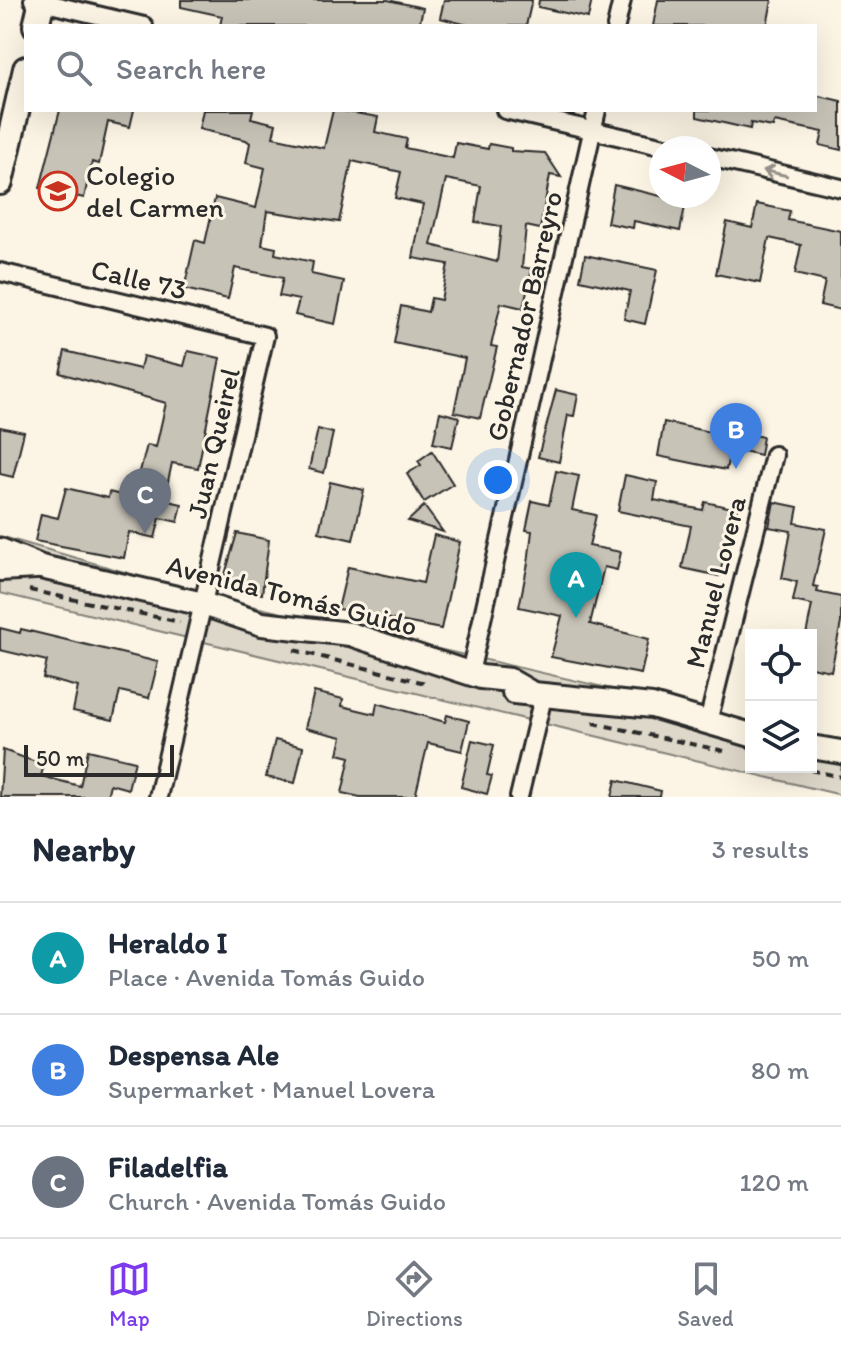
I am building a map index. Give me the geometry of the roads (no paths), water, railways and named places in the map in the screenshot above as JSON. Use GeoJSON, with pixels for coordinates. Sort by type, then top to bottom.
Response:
{"type":"FeatureCollection","features":[{"type":"Feature","properties":{"kind":"main road"},"geometry":{"type":"LineString","coordinates":[[36,24],[39,1]]}},
{"type":"Feature","properties":{"kind":"main road"},"geometry":{"type":"LineString","coordinates":[[0,182],[24,78]]}},
{"type":"Feature","properties":{"kind":"main road","name":"Avenida Tomás Guido"},"geometry":{"type":"LineString","coordinates":[[0,550],[41,567],[203,604],[262,624],[350,634],[475,675],[506,692],[536,692],[652,706],[745,733]]}},
{"type":"Feature","properties":{"kind":"main road","name":"Avenida Tomás Guido"},"geometry":{"type":"LineString","coordinates":[[0,569],[41,567]]}},
{"type":"Feature","properties":{"kind":"main road"},"geometry":{"type":"LineString","coordinates":[[817,748],[841,752]]}},
{"type":"Feature","properties":{"kind":"street"},"geometry":{"type":"LineString","coordinates":[[616,24],[622,0]]}},
{"type":"Feature","properties":{"kind":"street"},"geometry":{"type":"LineString","coordinates":[[39,1],[136,24]]}},
{"type":"Feature","properties":{"kind":"street"},"geometry":{"type":"LineString","coordinates":[[514,112],[649,143]]}},
{"type":"Feature","properties":{"kind":"street","name":"Gobernador Barreyro"},"geometry":{"type":"LineString","coordinates":[[475,675],[596,112]]}},
{"type":"Feature","properties":{"kind":"street"},"geometry":{"type":"LineString","coordinates":[[721,160],[841,188]]}},
{"type":"Feature","properties":{"kind":"street","name":"Calle 73"},"geometry":{"type":"LineString","coordinates":[[0,272],[265,336]]}},
{"type":"Feature","properties":{"kind":"street","name":"Juan Queirel"},"geometry":{"type":"LineString","coordinates":[[158,797],[265,336]]}},
{"type":"Feature","properties":{"kind":"street","name":"Manuel Lovera"},"geometry":{"type":"LineString","coordinates":[[708,722],[774,455]]}},
{"type":"Feature","properties":{"kind":"street"},"geometry":{"type":"LineString","coordinates":[[519,797],[536,692]]}},
{"type":"Feature","properties":{"kind":"place","name":"Colegio del Carmen"},"geometry":{"type":"Point","coordinates":[58,191]}},
{"type":"Feature","properties":{"kind":"place","name":"Despensa Ale"},"geometry":{"type":"Point","coordinates":[736,469]}},
{"type":"Feature","properties":{"kind":"place","name":"Filadelfia"},"geometry":{"type":"Point","coordinates":[145,534]}},
{"type":"Feature","properties":{"kind":"place","name":"Heraldo I"},"geometry":{"type":"Point","coordinates":[576,618]}}]}
